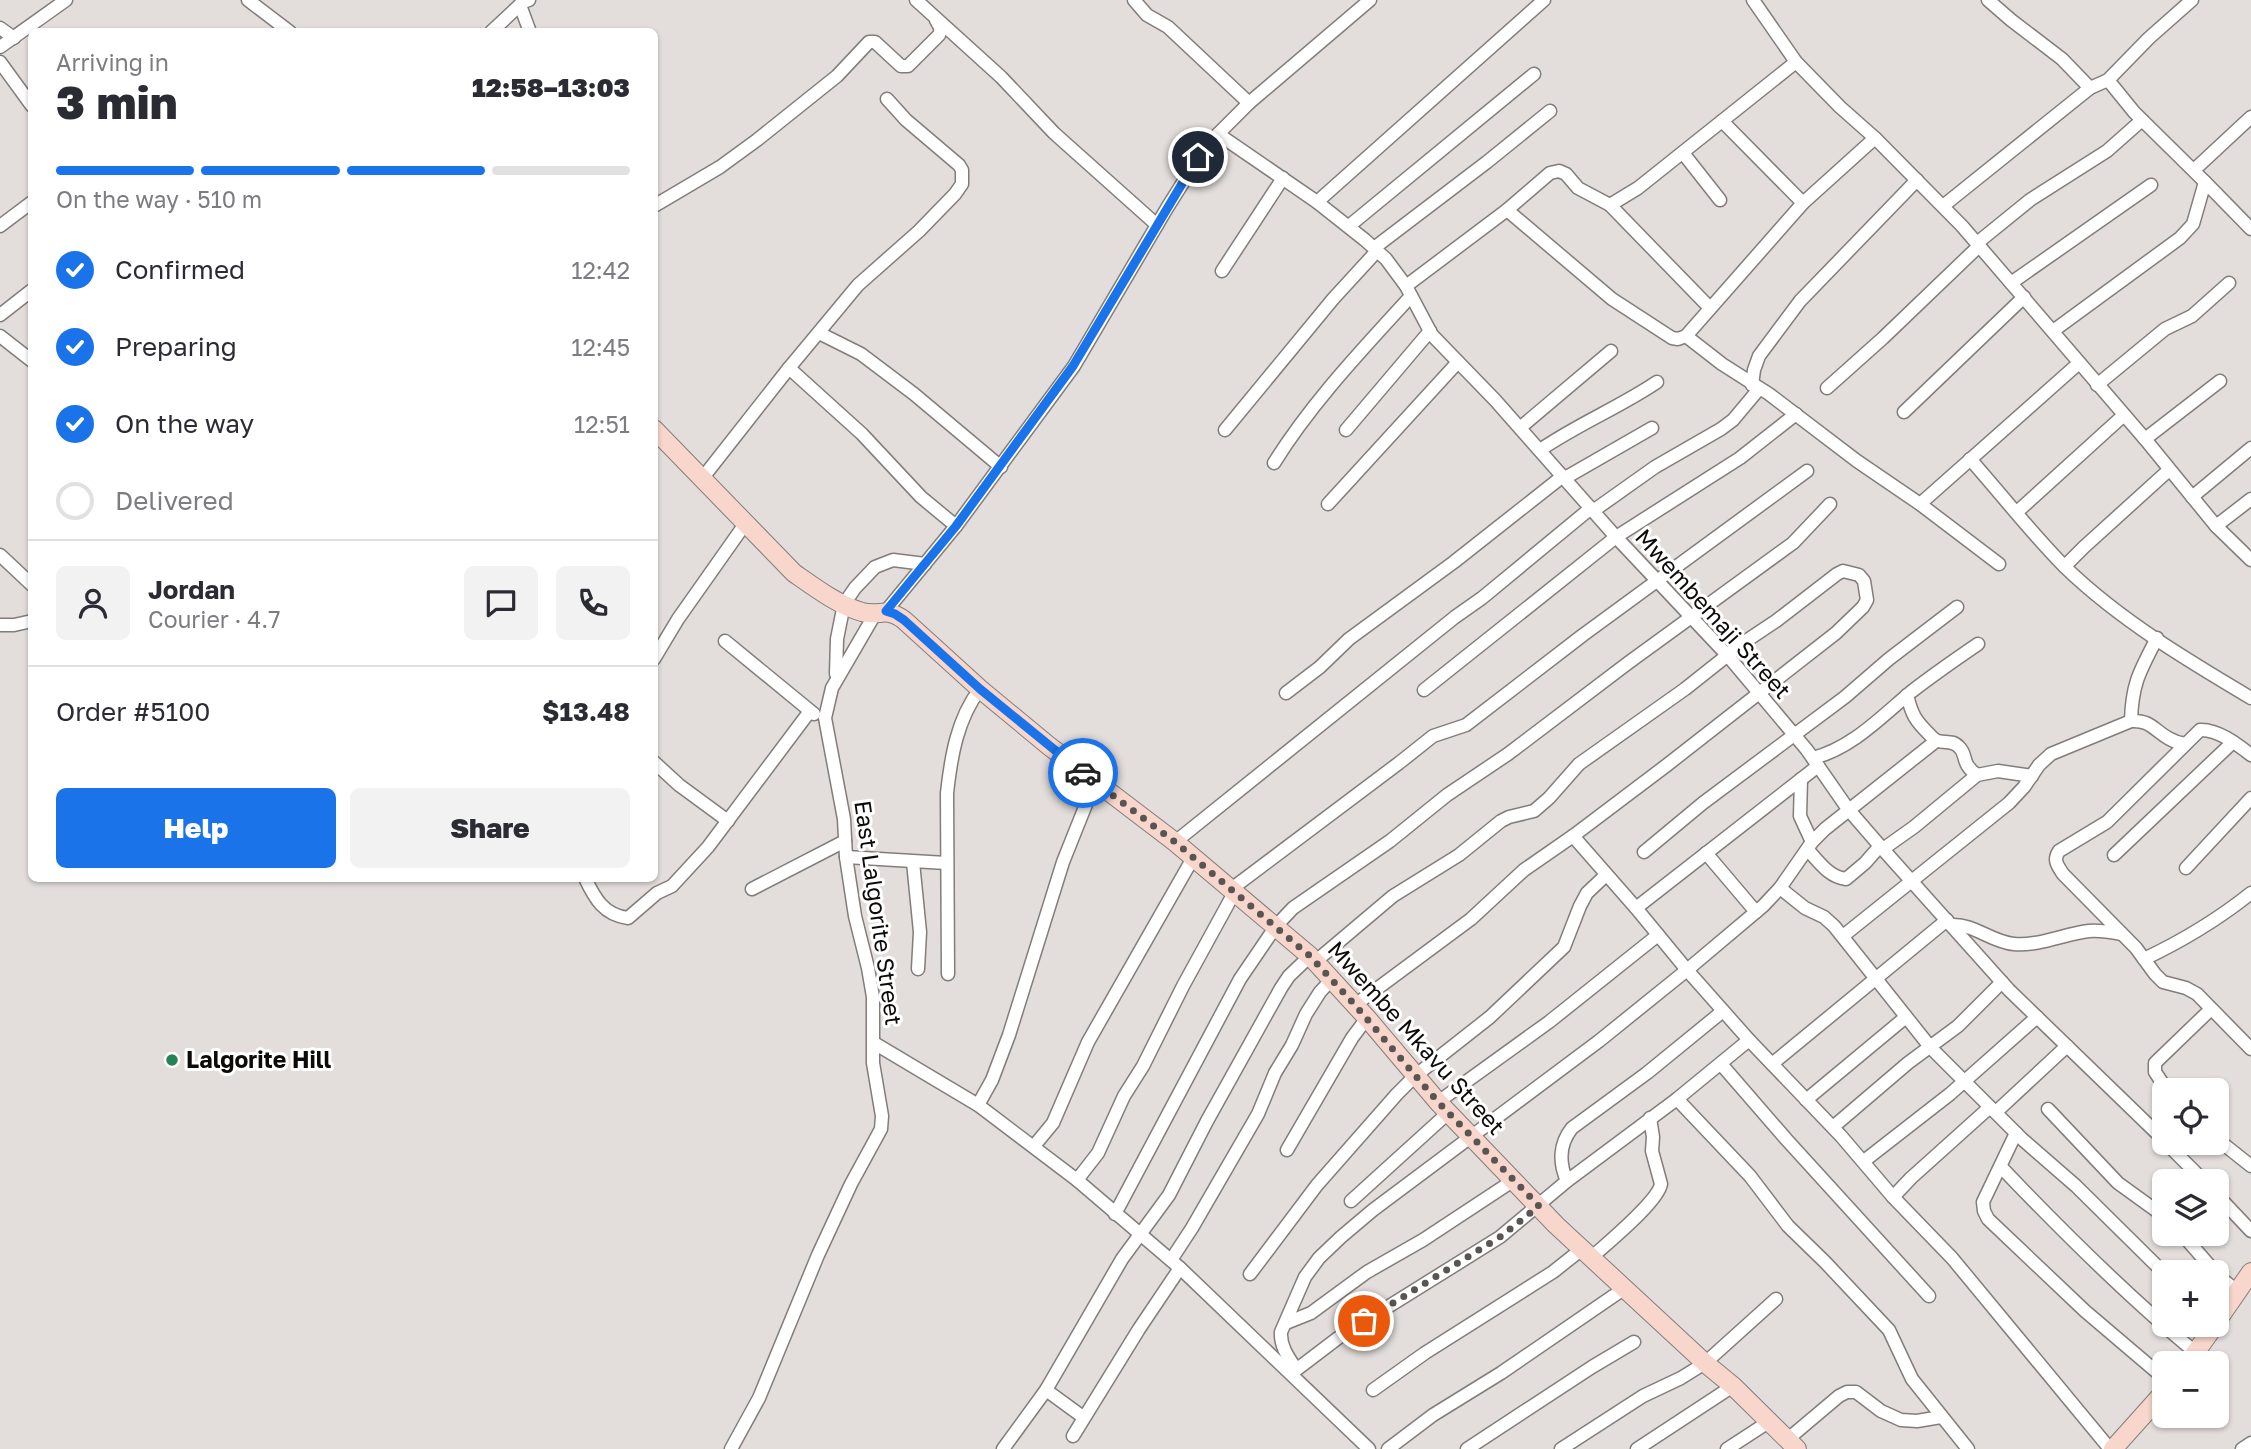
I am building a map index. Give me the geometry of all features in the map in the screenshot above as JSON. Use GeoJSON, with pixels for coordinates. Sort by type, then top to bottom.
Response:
{"type":"FeatureCollection","features":[{"type":"Feature","properties":{"kind":"street"},"geometry":{"type":"LineString","coordinates":[[0,47],[66,0]]}},
{"type":"Feature","properties":{"kind":"street"},"geometry":{"type":"LineString","coordinates":[[248,0],[284,28]]}},
{"type":"Feature","properties":{"kind":"street"},"geometry":{"type":"LineString","coordinates":[[916,0],[1001,77],[1054,133],[1157,225]]}},
{"type":"Feature","properties":{"kind":"street"},"geometry":{"type":"LineString","coordinates":[[1135,0],[1147,15],[1168,27],[1249,103]]}},
{"type":"Feature","properties":{"kind":"street"},"geometry":{"type":"LineString","coordinates":[[1317,202],[1544,0]]}},
{"type":"Feature","properties":{"kind":"street"},"geometry":{"type":"LineString","coordinates":[[1753,0],[1796,62],[1875,138],[1978,244],[2216,526],[2251,560]]}},
{"type":"Feature","properties":{"kind":"street"},"geometry":{"type":"LineString","coordinates":[[1988,0],[2062,59],[2090,88]]}},
{"type":"Feature","properties":{"kind":"street"},"geometry":{"type":"LineString","coordinates":[[1943,206],[2090,88],[2108,80],[2149,38],[2192,0]]}},
{"type":"Feature","properties":{"kind":"street"},"geometry":{"type":"LineString","coordinates":[[495,28],[523,2]]}},
{"type":"Feature","properties":{"kind":"street"},"geometry":{"type":"LineString","coordinates":[[523,2],[529,28]]}},
{"type":"Feature","properties":{"kind":"street","name":"East Lalgorite Street"},"geometry":{"type":"LineString","coordinates":[[731,1449],[759,1398],[818,1255],[851,1184],[878,1137],[882,1116],[873,1063],[873,997],[855,916],[846,857],[844,819],[825,723],[827,705],[836,681],[880,612],[956,526],[1073,366],[1202,152],[1249,103],[1360,3]]}},
{"type":"Feature","properties":{"kind":"street"},"geometry":{"type":"LineString","coordinates":[[658,204],[720,167],[757,140],[845,69],[869,42],[875,42],[901,66],[908,66],[939,35],[941,29],[936,20]]}},
{"type":"Feature","properties":{"kind":"street"},"geometry":{"type":"LineString","coordinates":[[0,28],[14,38]]}},
{"type":"Feature","properties":{"kind":"street"},"geometry":{"type":"LineString","coordinates":[[0,62],[28,100]]}},
{"type":"Feature","properties":{"kind":"street"},"geometry":{"type":"LineString","coordinates":[[1610,205],[1638,188],[1796,62]]}},
{"type":"Feature","properties":{"kind":"street"},"geometry":{"type":"LineString","coordinates":[[1349,226],[1534,74]]}},
{"type":"Feature","properties":{"kind":"street"},"geometry":{"type":"LineString","coordinates":[[2108,80],[2142,120],[2251,229]]}},
{"type":"Feature","properties":{"kind":"street"},"geometry":{"type":"LineString","coordinates":[[702,480],[858,285],[919,231],[962,184],[962,170],[959,165],[906,120],[887,99]]}},
{"type":"Feature","properties":{"kind":"street"},"geometry":{"type":"LineString","coordinates":[[1225,430],[1376,249],[1550,111]]}},
{"type":"Feature","properties":{"kind":"street"},"geometry":{"type":"LineString","coordinates":[[2194,170],[2251,117]]}},
{"type":"Feature","properties":{"kind":"street"},"geometry":{"type":"LineString","coordinates":[[1827,388],[1978,244],[2030,201],[2107,151],[2142,120]]}},
{"type":"Feature","properties":{"kind":"street"},"geometry":{"type":"LineString","coordinates":[[1722,121],[1803,203]]}},
{"type":"Feature","properties":{"kind":"street","name":"Mwembemaji Street"},"geometry":{"type":"LineString","coordinates":[[1218,134],[1317,202],[1376,249],[1409,291],[1430,331],[1521,427],[1616,537],[1728,656],[1816,762],[1848,809],[1881,848],[2002,982],[2152,1128]]}},
{"type":"Feature","properties":{"kind":"street"},"geometry":{"type":"LineString","coordinates":[[1507,210],[1612,299],[1635,316],[1678,339],[1686,336],[1803,203],[1875,138]]}},
{"type":"Feature","properties":{"kind":"street"},"geometry":{"type":"LineString","coordinates":[[1682,153],[1720,200]]}},
{"type":"Feature","properties":{"kind":"street"},"geometry":{"type":"LineString","coordinates":[[1274,463],[1318,400],[1409,291],[1554,171],[1566,174],[1578,188],[1610,205],[1710,308]]}},
{"type":"Feature","properties":{"kind":"street"},"geometry":{"type":"LineString","coordinates":[[1222,271],[1283,178]]}},
{"type":"Feature","properties":{"kind":"street"},"geometry":{"type":"LineString","coordinates":[[1175,842],[1592,510],[1655,467],[1733,420],[1756,387],[1754,370],[1759,356],[1800,301],[1917,180]]}},
{"type":"Feature","properties":{"kind":"street"},"geometry":{"type":"LineString","coordinates":[[2053,331],[2180,237],[2193,224],[2205,182]]}},
{"type":"Feature","properties":{"kind":"street"},"geometry":{"type":"LineString","coordinates":[[2011,283],[2151,185]]}},
{"type":"Feature","properties":{"kind":"street"},"geometry":{"type":"LineString","coordinates":[[0,226],[28,205]]}},
{"type":"Feature","properties":{"kind":"street"},"geometry":{"type":"LineString","coordinates":[[2098,385],[2165,329],[2192,316],[2229,283]]}},
{"type":"Feature","properties":{"kind":"street"},"geometry":{"type":"LineString","coordinates":[[0,315],[28,293]]}},
{"type":"Feature","properties":{"kind":"street"},"geometry":{"type":"LineString","coordinates":[[1904,412],[2024,297]]}},
{"type":"Feature","properties":{"kind":"street"},"geometry":{"type":"LineString","coordinates":[[1346,430],[1430,331]]}},
{"type":"Feature","properties":{"kind":"street"},"geometry":{"type":"LineString","coordinates":[[819,333],[861,354],[914,394],[1001,467]]}},
{"type":"Feature","properties":{"kind":"street"},"geometry":{"type":"LineString","coordinates":[[0,336],[28,358]]}},
{"type":"Feature","properties":{"kind":"street"},"geometry":{"type":"LineString","coordinates":[[1686,336],[1999,564]]}},
{"type":"Feature","properties":{"kind":"street"},"geometry":{"type":"LineString","coordinates":[[1521,427],[1611,351]]}},
{"type":"Feature","properties":{"kind":"street"},"geometry":{"type":"LineString","coordinates":[[1328,504],[1458,362]]}},
{"type":"Feature","properties":{"kind":"street"},"geometry":{"type":"LineString","coordinates":[[1920,504],[2079,363]]}},
{"type":"Feature","properties":{"kind":"street"},"geometry":{"type":"LineString","coordinates":[[789,368],[862,434],[920,497],[956,526]]}},
{"type":"Feature","properties":{"kind":"street"},"geometry":{"type":"LineString","coordinates":[[2145,439],[2220,381]]}},
{"type":"Feature","properties":{"kind":"street"},"geometry":{"type":"LineString","coordinates":[[1540,450],[1568,431],[1657,382]]}},
{"type":"Feature","properties":{"kind":"street"},"geometry":{"type":"LineString","coordinates":[[1424,690],[1616,537],[1740,458],[1796,414]]}},
{"type":"Feature","properties":{"kind":"street"},"geometry":{"type":"LineString","coordinates":[[2017,512],[2124,415]]}},
{"type":"Feature","properties":{"kind":"street"},"geometry":{"type":"LineString","coordinates":[[1286,693],[1320,667],[1349,639],[1564,477],[1652,428]]}},
{"type":"Feature","properties":{"kind":"street","name":"Mwembe Mkavu Street"},"geometry":{"type":"LineString","coordinates":[[658,433],[794,573],[844,604],[861,611],[895,614],[904,620],[980,689],[1095,782],[1175,842],[1276,926],[1332,979],[1471,1138],[1586,1254],[1733,1386],[1793,1444]]}},
{"type":"Feature","properties":{"kind":"street"},"geometry":{"type":"LineString","coordinates":[[2192,497],[2251,448]]}},
{"type":"Feature","properties":{"kind":"street"},"geometry":{"type":"LineString","coordinates":[[1970,459],[2065,566],[2092,591],[2185,659],[2251,698]]}},
{"type":"Feature","properties":{"kind":"street"},"geometry":{"type":"LineString","coordinates":[[2065,566],[2169,470]]}},
{"type":"Feature","properties":{"kind":"street"},"geometry":{"type":"LineString","coordinates":[[1077,1180],[1098,1153],[1124,1096],[1143,1066],[1232,891],[1418,746],[1433,736],[1466,725],[1656,580],[1807,471]]}},
{"type":"Feature","properties":{"kind":"street"},"geometry":{"type":"LineString","coordinates":[[2216,526],[2251,499]]}},
{"type":"Feature","properties":{"kind":"street"},"geometry":{"type":"LineString","coordinates":[[1115,1214],[1240,979],[1276,926],[1293,908],[1371,855],[1447,794],[1508,754],[1793,543],[1829,504]]}},
{"type":"Feature","properties":{"kind":"street"},"geometry":{"type":"LineString","coordinates":[[658,652],[678,619],[745,524]]}},
{"type":"Feature","properties":{"kind":"street"},"geometry":{"type":"LineString","coordinates":[[0,555],[28,581]]}},
{"type":"Feature","properties":{"kind":"street"},"geometry":{"type":"LineString","coordinates":[[836,681],[837,639],[844,604],[855,587],[875,567],[893,560],[925,564]]}},
{"type":"Feature","properties":{"kind":"street"},"geometry":{"type":"LineString","coordinates":[[1003,1449],[1046,1390],[1122,1259],[1169,1195],[1207,1121],[1289,976],[1394,896],[1459,855],[1500,821],[1534,811],[1578,764],[1685,689],[1837,574],[1843,571],[1859,575],[1864,581],[1867,600],[1836,633],[1573,836],[1524,870],[1471,919],[1361,1012],[1352,1038],[1287,1150]]}},
{"type":"Feature","properties":{"kind":"street"},"geometry":{"type":"LineString","coordinates":[[1644,852],[1703,803],[1845,697],[1889,659],[1958,607]]}},
{"type":"Feature","properties":{"kind":"street"},"geometry":{"type":"LineString","coordinates":[[0,625],[28,622]]}},
{"type":"Feature","properties":{"kind":"street"},"geometry":{"type":"LineString","coordinates":[[2131,721],[2132,695],[2137,677],[2157,639]]}},
{"type":"Feature","properties":{"kind":"street"},"geometry":{"type":"LineString","coordinates":[[725,640],[825,723]]}},
{"type":"Feature","properties":{"kind":"street"},"geometry":{"type":"LineString","coordinates":[[1636,908],[1801,779],[1816,762],[1847,744],[1907,695],[1978,644]]}},
{"type":"Feature","properties":{"kind":"street"},"geometry":{"type":"LineString","coordinates":[[948,974],[946,863],[950,766],[967,705],[980,689]]}},
{"type":"Feature","properties":{"kind":"street"},"geometry":{"type":"LineString","coordinates":[[1907,695],[1911,713],[1917,723],[1936,741]]}},
{"type":"Feature","properties":{"kind":"street"},"geometry":{"type":"LineString","coordinates":[[587,882],[595,898],[607,912],[628,918],[657,893],[671,886],[708,847],[810,710]]}},
{"type":"Feature","properties":{"kind":"street"},"geometry":{"type":"LineString","coordinates":[[1843,936],[2009,803],[2051,754],[2131,721],[2142,720],[2169,740],[2185,744]]}},
{"type":"Feature","properties":{"kind":"street"},"geometry":{"type":"LineString","coordinates":[[2251,755],[2233,742],[2203,729],[2107,821],[2059,851],[2056,856],[2056,863],[2063,874],[2136,948],[2163,982],[2197,994],[2251,1049]]}},
{"type":"Feature","properties":{"kind":"street"},"geometry":{"type":"LineString","coordinates":[[1294,1371],[1280,1340],[1296,1295],[1319,1258],[1373,1210],[1599,1041],[1687,971],[1780,888],[1810,846],[1848,809],[1936,741],[1958,745],[1966,765],[1976,775]]}},
{"type":"Feature","properties":{"kind":"street"},"geometry":{"type":"LineString","coordinates":[[2114,855],[2233,742]]}},
{"type":"Feature","properties":{"kind":"street"},"geometry":{"type":"LineString","coordinates":[[658,766],[727,821]]}},
{"type":"Feature","properties":{"kind":"street"},"geometry":{"type":"LineString","coordinates":[[1801,779],[1800,816],[1810,846],[1830,874],[1846,879],[1881,848],[1914,827],[1976,775],[1998,771],[2032,776]]}},
{"type":"Feature","properties":{"kind":"street"},"geometry":{"type":"LineString","coordinates":[[978,1105],[992,1080],[1009,1035],[1063,862],[1095,782]]}},
{"type":"Feature","properties":{"kind":"street"},"geometry":{"type":"LineString","coordinates":[[2186,869],[2251,798]]}},
{"type":"Feature","properties":{"kind":"street"},"geometry":{"type":"LineString","coordinates":[[1573,836],[1687,971],[1952,1258],[2112,1449],[2152,1405]]}},
{"type":"Feature","properties":{"kind":"street"},"geometry":{"type":"LineString","coordinates":[[752,889],[845,841]]}},
{"type":"Feature","properties":{"kind":"street"},"geometry":{"type":"LineString","coordinates":[[1706,853],[1756,912]]}},
{"type":"Feature","properties":{"kind":"street"},"geometry":{"type":"LineString","coordinates":[[846,857],[946,863]]}},
{"type":"Feature","properties":{"kind":"street"},"geometry":{"type":"LineString","coordinates":[[1034,1146],[1053,1123],[1088,1042],[1193,858]]}},
{"type":"Feature","properties":{"kind":"street"},"geometry":{"type":"LineString","coordinates":[[913,862],[920,932],[918,969]]}},
{"type":"Feature","properties":{"kind":"street"},"geometry":{"type":"LineString","coordinates":[[1250,1274],[1333,1166],[1415,1076],[1490,1017],[1564,947],[1584,900],[1606,875]]}},
{"type":"Feature","properties":{"kind":"street"},"geometry":{"type":"LineString","coordinates":[[1780,888],[1805,908],[1824,917],[1843,936],[1931,1048],[2016,1133],[2076,1186],[2152,1261]]}},
{"type":"Feature","properties":{"kind":"street"},"geometry":{"type":"LineString","coordinates":[[2144,959],[2218,920],[2251,893]]}},
{"type":"Feature","properties":{"kind":"street"},"geometry":{"type":"LineString","coordinates":[[1772,1064],[1874,978],[1949,923],[1964,925],[2012,944],[2048,941],[2090,931],[2122,934]]}},
{"type":"Feature","properties":{"kind":"street"},"geometry":{"type":"LineString","coordinates":[[1351,1201],[1443,1107],[1658,935]]}},
{"type":"Feature","properties":{"kind":"street"},"geometry":{"type":"LineString","coordinates":[[1073,1436],[1176,1264],[1213,1188],[1258,1114],[1275,1073],[1306,1014],[1332,979]]}},
{"type":"Feature","properties":{"kind":"street"},"geometry":{"type":"LineString","coordinates":[[1833,1127],[1908,1063],[1958,1026],[2002,982]]}},
{"type":"Feature","properties":{"kind":"street"},"geometry":{"type":"LineString","coordinates":[[2159,1078],[2155,1072],[2155,1063],[2211,1009]]}},
{"type":"Feature","properties":{"kind":"street"},"geometry":{"type":"LineString","coordinates":[[1567,1181],[1560,1161],[1567,1134],[1572,1128],[1647,1073],[1723,1011]]}},
{"type":"Feature","properties":{"kind":"street"},"geometry":{"type":"LineString","coordinates":[[1806,1100],[1906,1017]]}},
{"type":"Feature","properties":{"kind":"street"},"geometry":{"type":"LineString","coordinates":[[1864,1161],[1964,1081],[2038,1017]]}},
{"type":"Feature","properties":{"kind":"street"},"geometry":{"type":"LineString","coordinates":[[1294,1371],[1356,1327],[1500,1237],[1567,1181],[1677,1099],[1749,1040]]}},
{"type":"Feature","properties":{"kind":"street"},"geometry":{"type":"LineString","coordinates":[[874,1043],[978,1105],[1077,1180],[1176,1264],[1294,1371],[1369,1449]]}},
{"type":"Feature","properties":{"kind":"street"},"geometry":{"type":"LineString","coordinates":[[1894,1197],[1912,1178],[2067,1046]]}},
{"type":"Feature","properties":{"kind":"street"},"geometry":{"type":"LineString","coordinates":[[1721,1064],[1929,1296]]}},
{"type":"Feature","properties":{"kind":"street"},"geometry":{"type":"LineString","coordinates":[[1677,1099],[1750,1176],[1788,1226],[1889,1330],[1912,1379],[1968,1449]]}},
{"type":"Feature","properties":{"kind":"street"},"geometry":{"type":"LineString","coordinates":[[2048,1109],[2118,1183],[2152,1208]]}},
{"type":"Feature","properties":{"kind":"street"},"geometry":{"type":"LineString","coordinates":[[1373,1390],[1425,1353],[1586,1254],[1642,1210],[1660,1190],[1661,1184],[1652,1151],[1650,1118]]}},
{"type":"Feature","properties":{"kind":"street"},"geometry":{"type":"LineString","coordinates":[[2016,1133],[1983,1202],[1988,1219],[2085,1311],[2152,1368]]}},
{"type":"Feature","properties":{"kind":"street"},"geometry":{"type":"LineString","coordinates":[[2229,1149],[2251,1166]]}},
{"type":"Feature","properties":{"kind":"street","name":"Mwembemaji Street"},"geometry":{"type":"LineString","coordinates":[[2179,1155],[2192,1169]]}},
{"type":"Feature","properties":{"kind":"street"},"geometry":{"type":"LineString","coordinates":[[2001,1167],[2185,1351]]}},
{"type":"Feature","properties":{"kind":"street"},"geometry":{"type":"LineString","coordinates":[[1286,1323],[1311,1313],[1367,1272],[1423,1240],[1514,1180]]}},
{"type":"Feature","properties":{"kind":"street"},"geometry":{"type":"LineString","coordinates":[[2229,1208],[2251,1231]]}},
{"type":"Feature","properties":{"kind":"street"},"geometry":{"type":"LineString","coordinates":[[2192,1246],[2204,1260]]}},
{"type":"Feature","properties":{"kind":"street"},"geometry":{"type":"LineString","coordinates":[[2229,1305],[2251,1272]]}},
{"type":"Feature","properties":{"kind":"street"},"geometry":{"type":"LineString","coordinates":[[2229,1285],[2238,1292]]}},
{"type":"Feature","properties":{"kind":"street"},"geometry":{"type":"LineString","coordinates":[[1388,1449],[1433,1415],[1501,1373],[1625,1288]]}},
{"type":"Feature","properties":{"kind":"street"},"geometry":{"type":"LineString","coordinates":[[1561,1449],[1643,1396],[1705,1363],[1776,1299]]}},
{"type":"Feature","properties":{"kind":"street"},"geometry":{"type":"LineString","coordinates":[[1467,1449],[1634,1342]]}},
{"type":"Feature","properties":{"kind":"street"},"geometry":{"type":"LineString","coordinates":[[1637,1449],[1733,1386]]}},
{"type":"Feature","properties":{"kind":"street"},"geometry":{"type":"LineString","coordinates":[[1046,1390],[1083,1417]]}},
{"type":"Feature","properties":{"kind":"street"},"geometry":{"type":"LineString","coordinates":[[1793,1444],[1839,1396],[1847,1392],[1856,1392],[1881,1411],[1901,1420],[1917,1421],[1941,1417]]}},
{"type":"Feature","properties":{"kind":"street"},"geometry":{"type":"LineString","coordinates":[[1727,1449],[1770,1421]]}},
{"type":"Feature","properties":{"kind":"street"},"geometry":{"type":"LineString","coordinates":[[2242,1449],[2251,1443]]}},
{"type":"Feature","properties":{"kind":"way so far"},"geometry":{"type":"LineString","coordinates":[[1083,773],[1175,842],[1310,956],[1423,1086],[1539,1206],[1500,1237],[1364,1321]]}},
{"type":"Feature","properties":{"kind":"place","name":"Lalgorite Hill"},"geometry":{"type":"Point","coordinates":[172,1060]}},
{"type":"Feature","properties":{"kind":"route"},"geometry":{"type":"LineString","coordinates":[[1083,773],[980,689],[904,620],[886,611],[956,526],[1073,366],[1198,157]]}}]}
